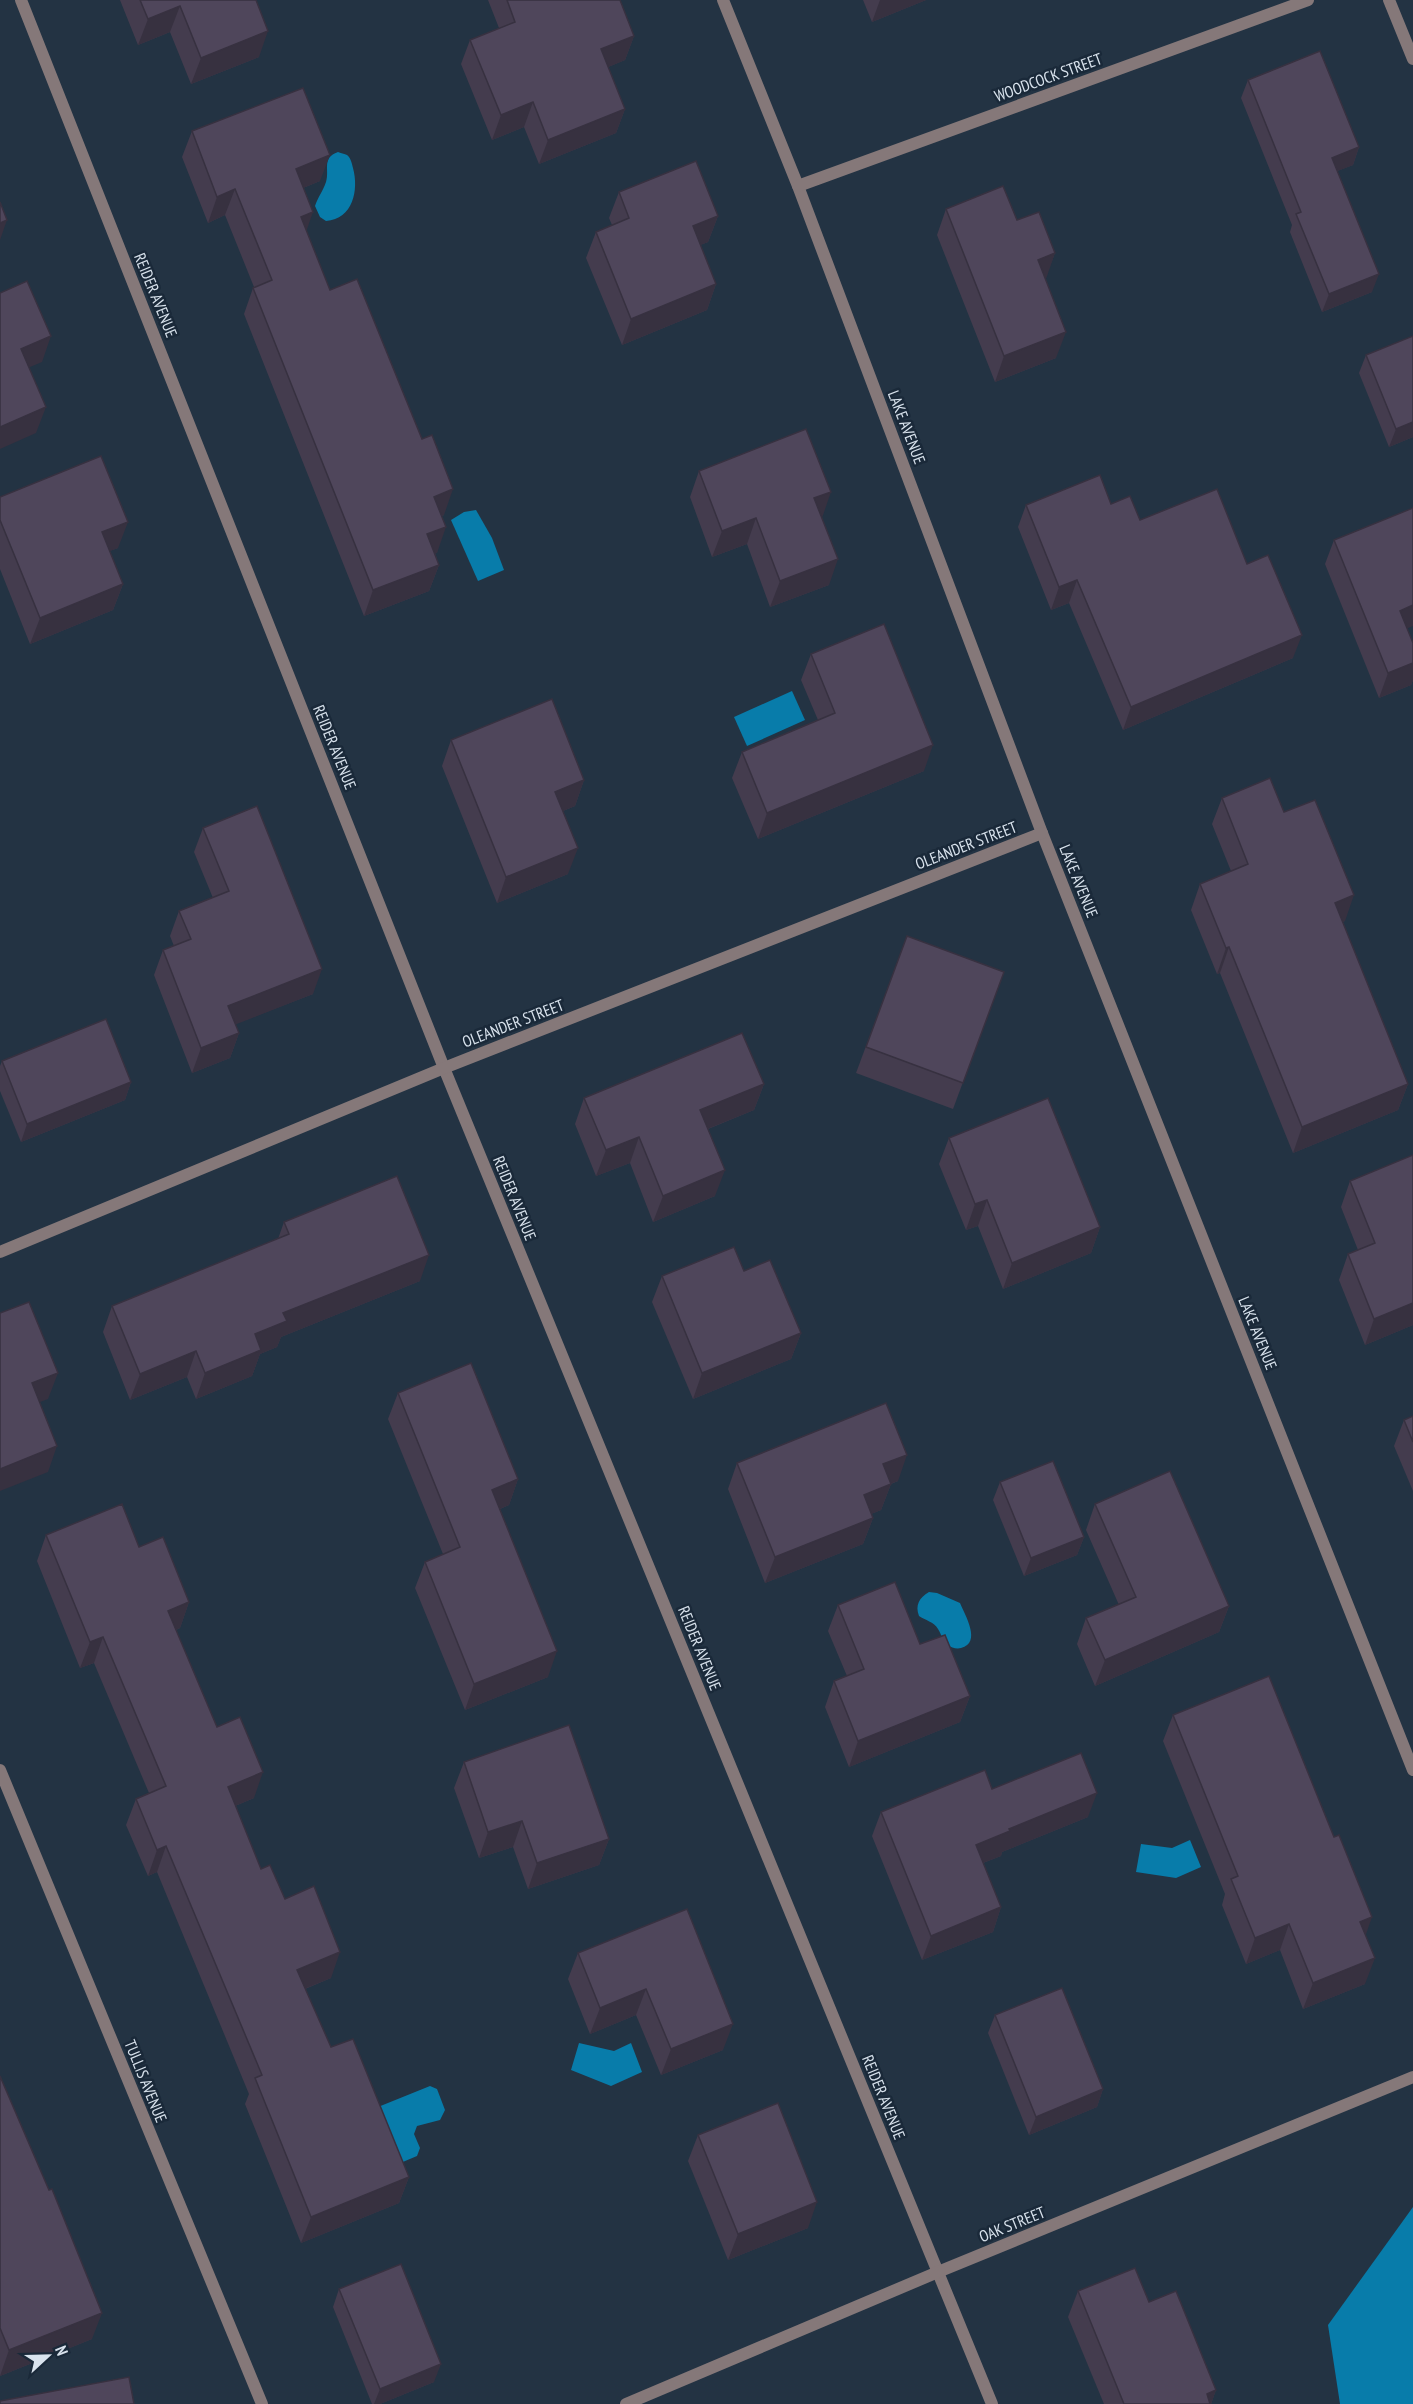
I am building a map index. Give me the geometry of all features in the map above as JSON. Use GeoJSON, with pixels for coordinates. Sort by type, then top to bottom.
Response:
{"type":"FeatureCollection","features":[{"type":"Feature","properties":{"kind":"street","name":"REIDER AVENUE"},"geometry":{"type":"LineString","coordinates":[[21,0],[444,1068],[992,2404]]}},
{"type":"Feature","properties":{"kind":"street","name":"LAKE AVENUE"},"geometry":{"type":"LineString","coordinates":[[723,0],[798,186],[1042,833],[1413,1770]]}},
{"type":"Feature","properties":{"kind":"street","name":"WOODCOCK STREET"},"geometry":{"type":"LineString","coordinates":[[798,186],[1308,0]]}},
{"type":"Feature","properties":{"kind":"street"},"geometry":{"type":"LineString","coordinates":[[1389,0],[1413,59]]}},
{"type":"Feature","properties":{"kind":"street","name":"OLEANDER STREET"},"geometry":{"type":"LineString","coordinates":[[0,1252],[444,1068],[1042,833]]}},
{"type":"Feature","properties":{"kind":"street","name":"TULLIS AVENUE"},"geometry":{"type":"LineString","coordinates":[[0,1770],[262,2404]]}},
{"type":"Feature","properties":{"kind":"street","name":"OAK STREET"},"geometry":{"type":"LineString","coordinates":[[626,2404],[938,2272],[1413,2077]]}},
{"type":"Feature","properties":{"kind":"water"},"geometry":{"type":"Polygon","coordinates":[[[338,152],[347,155],[351,161],[355,177],[354,194],[348,209],[342,215],[326,221],[320,217],[315,206],[326,182],[328,161],[338,152]]]}},
{"type":"Feature","properties":{"kind":"water"},"geometry":{"type":"Polygon","coordinates":[[[476,510],[492,538],[504,570],[478,581],[451,520],[464,512],[476,510]]]}},
{"type":"Feature","properties":{"kind":"water"},"geometry":{"type":"Polygon","coordinates":[[[792,691],[805,720],[747,746],[734,717],[792,691]]]}},
{"type":"Feature","properties":{"kind":"water"},"geometry":{"type":"Polygon","coordinates":[[[929,1592],[960,1603],[970,1628],[970,1641],[967,1645],[952,1648],[944,1642],[932,1623],[919,1616],[917,1608],[919,1602],[929,1592]]]}},
{"type":"Feature","properties":{"kind":"water"},"geometry":{"type":"Polygon","coordinates":[[[1190,1840],[1201,1867],[1176,1878],[1136,1872],[1141,1844],[1172,1848],[1190,1840]]]}},
{"type":"Feature","properties":{"kind":"water"},"geometry":{"type":"Polygon","coordinates":[[[579,2043],[614,2051],[631,2043],[642,2072],[611,2086],[571,2070],[579,2043]]]}},
{"type":"Feature","properties":{"kind":"water"},"geometry":{"type":"Polygon","coordinates":[[[430,2086],[437,2089],[445,2110],[440,2120],[417,2126],[414,2134],[420,2148],[417,2156],[398,2164],[378,2107],[430,2086]]]}},
{"type":"Feature","properties":{"kind":"water"},"geometry":{"type":"Polygon","coordinates":[[[1413,2207],[1413,2404],[1340,2404],[1328,2325],[1413,2207]]]}},
{"type":"Feature","properties":{"kind":"building"},"geometry":{"type":"Polygon","coordinates":[[[140,0],[256,0],[268,31],[201,58],[180,6],[148,19],[140,0]]]}},
{"type":"Feature","properties":{"kind":"building"},"geometry":{"type":"Polygon","coordinates":[[[507,0],[620,0],[634,36],[601,49],[625,109],[548,140],[533,102],[501,115],[470,40],[515,22],[507,0]]]}},
{"type":"Feature","properties":{"kind":"building"},"geometry":{"type":"Polygon","coordinates":[[[1320,51],[1359,147],[1332,158],[1379,274],[1329,294],[1296,214],[1301,212],[1248,80],[1320,51]]]}},
{"type":"Feature","properties":{"kind":"building"},"geometry":{"type":"Polygon","coordinates":[[[303,88],[330,155],[296,169],[313,212],[301,217],[330,290],[357,279],[422,439],[432,435],[453,489],[434,497],[446,527],[427,534],[439,565],[373,590],[253,288],[272,280],[235,189],[217,197],[192,131],[303,88]]]}},
{"type":"Feature","properties":{"kind":"building"},"geometry":{"type":"Polygon","coordinates":[[[696,161],[718,216],[693,226],[716,284],[631,319],[596,232],[629,218],[619,192],[696,161]]]}},
{"type":"Feature","properties":{"kind":"building"},"geometry":{"type":"Polygon","coordinates":[[[1003,186],[1017,220],[1039,212],[1055,253],[1038,260],[1066,332],[1004,356],[946,209],[1003,186]]]}},
{"type":"Feature","properties":{"kind":"building"},"geometry":{"type":"Polygon","coordinates":[[[0,202],[7,220],[0,223],[0,202]]]}},
{"type":"Feature","properties":{"kind":"building"},"geometry":{"type":"Polygon","coordinates":[[[27,281],[51,336],[21,349],[46,407],[0,427],[0,293],[27,281]]]}},
{"type":"Feature","properties":{"kind":"building"},"geometry":{"type":"Polygon","coordinates":[[[1413,336],[1413,422],[1396,429],[1366,355],[1413,336]]]}},
{"type":"Feature","properties":{"kind":"building"},"geometry":{"type":"Polygon","coordinates":[[[806,429],[831,492],[814,498],[838,559],[780,581],[756,518],[722,531],[699,471],[806,429]]]}},
{"type":"Feature","properties":{"kind":"building"},"geometry":{"type":"Polygon","coordinates":[[[101,456],[128,522],[102,532],[123,584],[40,618],[0,520],[0,497],[101,456]]]}},
{"type":"Feature","properties":{"kind":"building"},"geometry":{"type":"Polygon","coordinates":[[[1100,475],[1111,504],[1130,496],[1140,520],[1217,489],[1247,564],[1268,555],[1302,635],[1131,707],[1077,580],[1059,587],[1026,505],[1100,475]]]}},
{"type":"Feature","properties":{"kind":"building"},"geometry":{"type":"Polygon","coordinates":[[[1413,508],[1413,605],[1400,611],[1413,643],[1413,663],[1388,673],[1334,540],[1413,508]]]}},
{"type":"Feature","properties":{"kind":"building"},"geometry":{"type":"Polygon","coordinates":[[[884,624],[933,745],[767,813],[742,752],[835,713],[811,654],[884,624]]]}},
{"type":"Feature","properties":{"kind":"building"},"geometry":{"type":"Polygon","coordinates":[[[552,699],[584,780],[555,792],[578,848],[506,877],[451,740],[552,699]]]}},
{"type":"Feature","properties":{"kind":"building"},"geometry":{"type":"Polygon","coordinates":[[[1270,778],[1284,812],[1315,800],[1354,895],[1335,903],[1408,1084],[1302,1127],[1229,947],[1226,948],[1200,884],[1248,864],[1222,798],[1270,778]]]}},
{"type":"Feature","properties":{"kind":"building"},"geometry":{"type":"Polygon","coordinates":[[[257,806],[322,969],[228,1006],[239,1033],[201,1048],[163,950],[191,939],[179,911],[229,891],[203,828],[257,806]]]}},
{"type":"Feature","properties":{"kind":"building"},"geometry":{"type":"Polygon","coordinates":[[[907,936],[1004,972],[963,1083],[866,1047],[907,936]]]}},
{"type":"Feature","properties":{"kind":"building"},"geometry":{"type":"Polygon","coordinates":[[[106,1019],[131,1082],[27,1124],[2,1061],[106,1019]]]}},
{"type":"Feature","properties":{"kind":"building"},"geometry":{"type":"Polygon","coordinates":[[[742,1033],[764,1084],[700,1110],[725,1170],[663,1196],[639,1137],[606,1150],[584,1098],[742,1033]]]}},
{"type":"Feature","properties":{"kind":"building"},"geometry":{"type":"Polygon","coordinates":[[[1048,1098],[1100,1227],[1012,1263],[987,1200],[975,1204],[949,1138],[1048,1098]]]}},
{"type":"Feature","properties":{"kind":"building"},"geometry":{"type":"Polygon","coordinates":[[[1413,1155],[1413,1303],[1374,1319],[1348,1254],[1375,1243],[1350,1181],[1413,1155]]]}},
{"type":"Feature","properties":{"kind":"building"},"geometry":{"type":"Polygon","coordinates":[[[397,1176],[429,1255],[283,1313],[287,1321],[255,1334],[261,1350],[205,1373],[196,1351],[140,1374],[112,1306],[289,1234],[284,1222],[397,1176]]]}},
{"type":"Feature","properties":{"kind":"building"},"geometry":{"type":"Polygon","coordinates":[[[734,1247],[744,1271],[770,1260],[801,1333],[702,1373],[662,1276],[734,1247]]]}},
{"type":"Feature","properties":{"kind":"building"},"geometry":{"type":"Polygon","coordinates":[[[29,1302],[58,1373],[32,1383],[57,1446],[0,1469],[0,1313],[29,1302]]]}},
{"type":"Feature","properties":{"kind":"building"},"geometry":{"type":"Polygon","coordinates":[[[471,1363],[518,1479],[492,1490],[557,1651],[474,1684],[425,1562],[460,1547],[398,1393],[471,1363]]]}},
{"type":"Feature","properties":{"kind":"building"},"geometry":{"type":"Polygon","coordinates":[[[886,1403],[907,1455],[883,1464],[891,1484],[864,1495],[873,1518],[775,1557],[737,1463],[886,1403]]]}},
{"type":"Feature","properties":{"kind":"building"},"geometry":{"type":"Polygon","coordinates":[[[1413,1416],[1413,1442],[1404,1420],[1413,1416]]]}},
{"type":"Feature","properties":{"kind":"building"},"geometry":{"type":"Polygon","coordinates":[[[1053,1461],[1084,1537],[1031,1558],[1000,1482],[1053,1461]]]}},
{"type":"Feature","properties":{"kind":"building"},"geometry":{"type":"Polygon","coordinates":[[[1170,1471],[1229,1606],[1105,1660],[1086,1618],[1136,1597],[1095,1504],[1170,1471]]]}},
{"type":"Feature","properties":{"kind":"building"},"geometry":{"type":"Polygon","coordinates":[[[122,1504],[139,1547],[163,1537],[189,1602],[168,1611],[217,1727],[240,1717],[263,1772],[228,1787],[261,1869],[270,1865],[285,1899],[314,1886],[340,1952],[297,1970],[331,2047],[353,2039],[409,2177],[311,2217],[255,2078],[262,2075],[166,1846],[157,1850],[136,1799],[166,1786],[103,1637],[90,1642],[46,1535],[122,1504]]]}},
{"type":"Feature","properties":{"kind":"building"},"geometry":{"type":"Polygon","coordinates":[[[895,1582],[920,1644],[945,1635],[970,1696],[858,1741],[834,1681],[864,1669],[838,1605],[895,1582]]]}},
{"type":"Feature","properties":{"kind":"building"},"geometry":{"type":"Polygon","coordinates":[[[1269,1676],[1334,1837],[1339,1835],[1372,1917],[1360,1922],[1375,1958],[1313,1983],[1289,1924],[1255,1938],[1231,1879],[1238,1876],[1173,1715],[1269,1676]]]}},
{"type":"Feature","properties":{"kind":"building"},"geometry":{"type":"Polygon","coordinates":[[[569,1725],[609,1839],[537,1863],[522,1821],[488,1832],[464,1762],[569,1725]]]}},
{"type":"Feature","properties":{"kind":"building"},"geometry":{"type":"Polygon","coordinates":[[[1081,1753],[1097,1793],[976,1845],[1001,1907],[931,1936],[881,1812],[985,1770],[992,1789],[1081,1753]]]}},
{"type":"Feature","properties":{"kind":"building"},"geometry":{"type":"Polygon","coordinates":[[[687,1909],[733,2024],[671,2049],[646,1989],[600,2008],[578,1953],[687,1909]]]}},
{"type":"Feature","properties":{"kind":"building"},"geometry":{"type":"Polygon","coordinates":[[[1062,1988],[1103,2089],[1036,2117],[995,2015],[1062,1988]]]}},
{"type":"Feature","properties":{"kind":"building"},"geometry":{"type":"Polygon","coordinates":[[[0,2076],[49,2190],[52,2189],[102,2313],[9,2350],[0,2328],[0,2076]]]}},
{"type":"Feature","properties":{"kind":"building"},"geometry":{"type":"Polygon","coordinates":[[[778,2103],[817,2202],[738,2234],[698,2135],[778,2103]]]}},
{"type":"Feature","properties":{"kind":"building"},"geometry":{"type":"Polygon","coordinates":[[[401,2264],[441,2364],[380,2389],[339,2289],[401,2264]]]}},
{"type":"Feature","properties":{"kind":"building"},"geometry":{"type":"Polygon","coordinates":[[[1135,2268],[1149,2302],[1176,2291],[1216,2390],[1207,2394],[1210,2404],[1124,2404],[1078,2291],[1135,2268]]]}},
{"type":"Feature","properties":{"kind":"building"},"geometry":{"type":"Polygon","coordinates":[[[129,2377],[134,2404],[0,2404],[0,2401],[129,2377]]]}}]}
